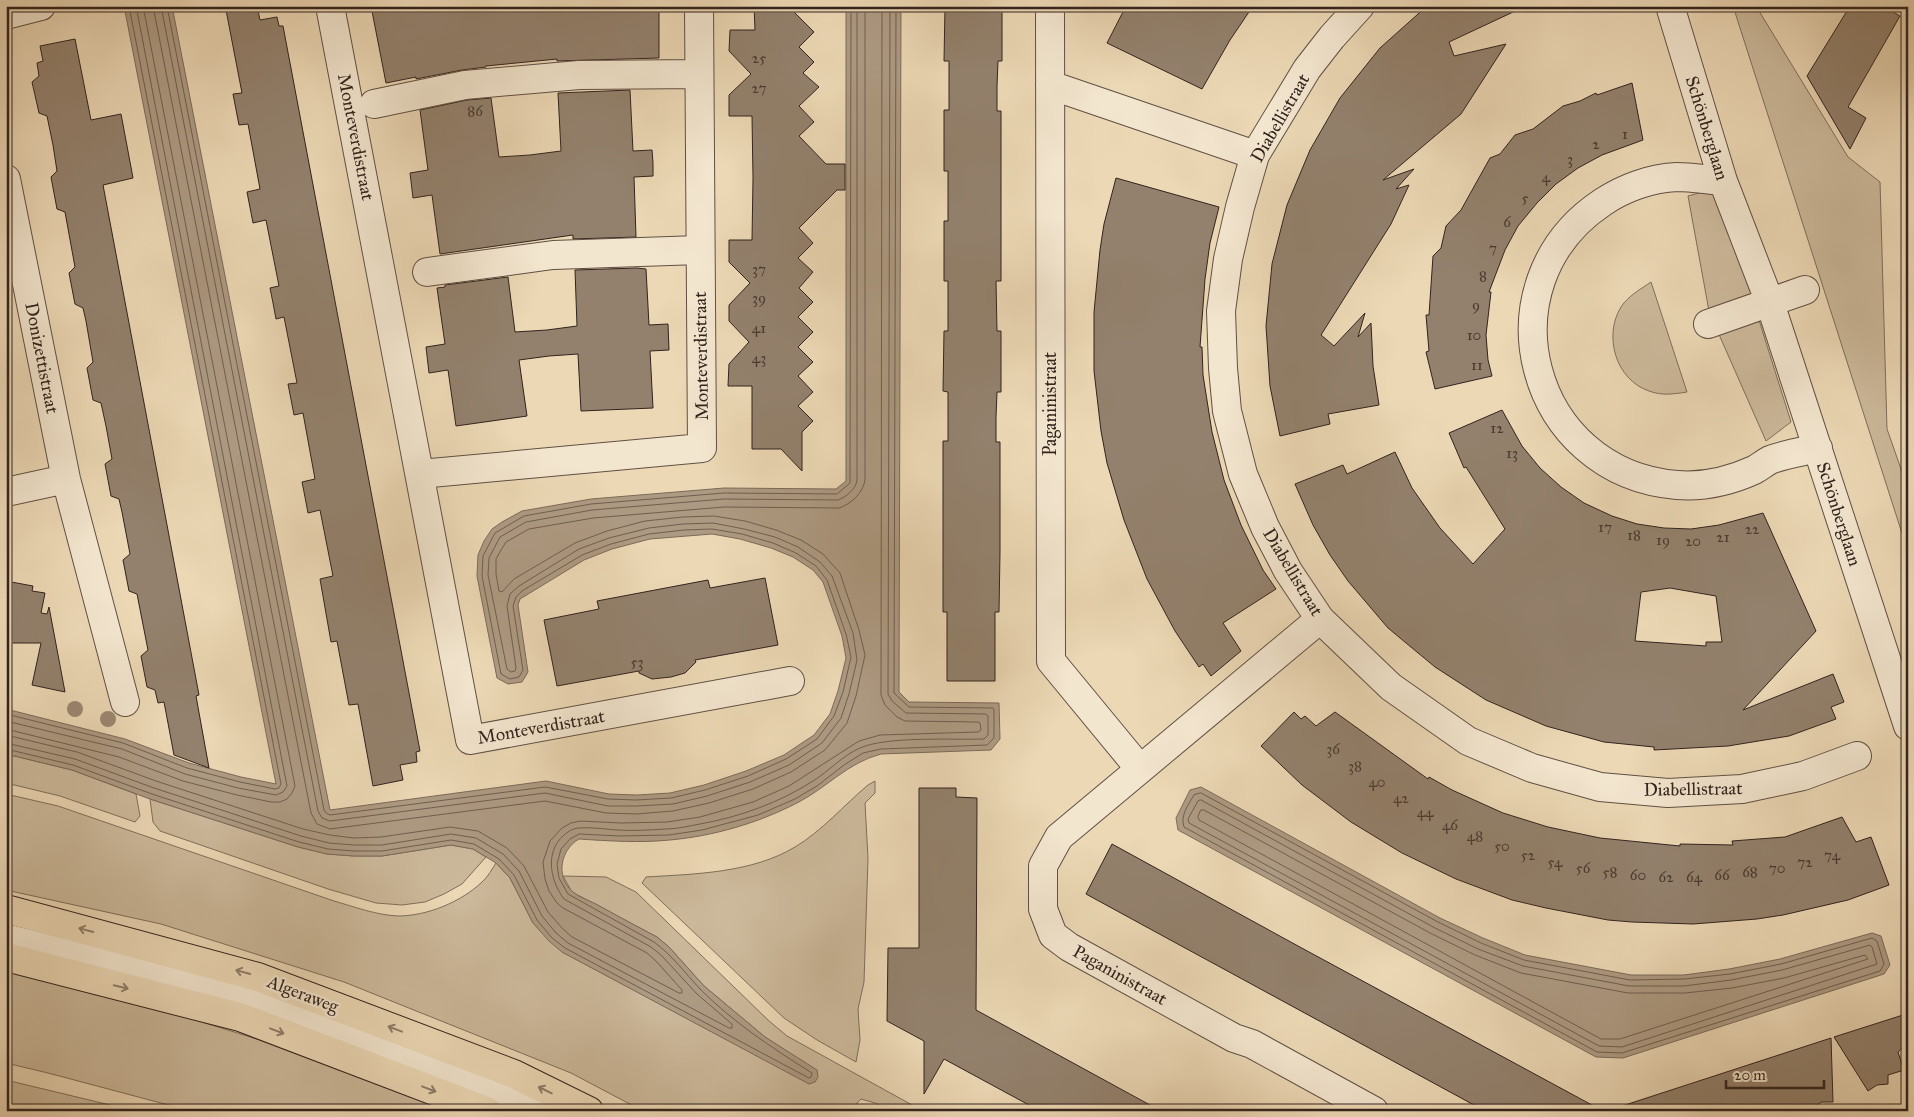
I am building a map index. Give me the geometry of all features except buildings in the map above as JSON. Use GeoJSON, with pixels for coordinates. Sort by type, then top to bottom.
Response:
{"type":"FeatureCollection","features":[{"type":"Feature","properties":{"kind":"main road","name":"Algeraweg"},"geometry":{"type":"LineString","coordinates":[[6,909],[258,977],[514,1074],[589,1111]]}},
{"type":"Feature","properties":{"kind":"main road"},"geometry":{"type":"LineString","coordinates":[[6,957],[240,1017],[487,1111]]}},
{"type":"Feature","properties":{"kind":"street"},"geometry":{"type":"LineString","coordinates":[[6,15],[41,6]]}},
{"type":"Feature","properties":{"kind":"street","name":"Monteverdistraat"},"geometry":{"type":"LineString","coordinates":[[330,6],[470,740],[790,681]]}},
{"type":"Feature","properties":{"kind":"street","name":"Monteverdistraat"},"geometry":{"type":"LineString","coordinates":[[420,474],[702,448],[699,250],[699,6]]}},
{"type":"Feature","properties":{"kind":"street","name":"Paganinistraat"},"geometry":{"type":"LineString","coordinates":[[1050,6],[1051,661],[1140,769]]}},
{"type":"Feature","properties":{"kind":"street","name":"Diabellistraat"},"geometry":{"type":"LineString","coordinates":[[1360,6],[1332,37],[1308,70],[1255,155],[1228,259],[1221,311],[1227,411],[1242,474],[1265,527],[1288,572],[1320,619],[1390,688],[1468,742],[1532,768],[1600,787],[1668,793],[1742,790],[1803,776],[1856,756]]}},
{"type":"Feature","properties":{"kind":"street","name":"Schönberglaan"},"geometry":{"type":"LineString","coordinates":[[1670,6],[1722,181],[1770,303],[1908,726]]}},
{"type":"Feature","properties":{"kind":"street","name":"Monteverdistraat"},"geometry":{"type":"LineString","coordinates":[[374,104],[466,85],[579,75],[698,74]]}},
{"type":"Feature","properties":{"kind":"street"},"geometry":{"type":"LineString","coordinates":[[1050,85],[1255,155]]}},
{"type":"Feature","properties":{"kind":"street"},"geometry":{"type":"LineString","coordinates":[[1722,181],[1678,177],[1642,184],[1602,203],[1569,232],[1557,248],[1547,267],[1539,286],[1534,307],[1534,354],[1540,380],[1548,400],[1575,438],[1602,461],[1641,479],[1678,485],[1702,485],[1729,480],[1755,470],[1770,460],[1818,448]]}},
{"type":"Feature","properties":{"kind":"street","name":"Donizettistraat"},"geometry":{"type":"LineString","coordinates":[[6,179],[66,479],[124,702]]}},
{"type":"Feature","properties":{"kind":"street"},"geometry":{"type":"LineString","coordinates":[[427,272],[552,255],[699,250]]}},
{"type":"Feature","properties":{"kind":"street"},"geometry":{"type":"LineString","coordinates":[[1708,324],[1805,290]]}},
{"type":"Feature","properties":{"kind":"street"},"geometry":{"type":"LineString","coordinates":[[6,492],[66,479]]}},
{"type":"Feature","properties":{"kind":"street","name":"Paganinistraat"},"geometry":{"type":"LineString","coordinates":[[1320,619],[1059,838],[1043,866],[1043,909],[1053,935],[1069,947],[1234,1038],[1252,1044],[1374,1111]]}},
{"type":"Feature","properties":{"kind":"street","name":"Algeraweg"},"geometry":{"type":"LineString","coordinates":[[6,938],[248,998],[438,1068],[532,1111]]}},
{"type":"Feature","properties":{"kind":"shaded area"},"geometry":{"type":"Polygon","coordinates":[[[1733,6],[1756,6],[1848,157],[1880,182],[1887,429],[1908,489],[1908,552],[1733,6]]]}},
{"type":"Feature","properties":{"kind":"shaded area"},"geometry":{"type":"Polygon","coordinates":[[[1717,188],[1752,297],[1709,311],[1688,196],[1717,188]]]}},
{"type":"Feature","properties":{"kind":"shaded area"},"geometry":{"type":"Polygon","coordinates":[[[1651,282],[1687,392],[1659,394],[1649,391],[1628,377],[1616,356],[1613,331],[1621,307],[1631,296],[1651,282]]]}},
{"type":"Feature","properties":{"kind":"shaded area"},"geometry":{"type":"Polygon","coordinates":[[[1758,317],[1791,422],[1766,441],[1717,330],[1758,317]]]}},
{"type":"Feature","properties":{"kind":"shaded area"},"geometry":{"type":"Polygon","coordinates":[[[6,754],[72,770],[136,794],[140,816],[135,822],[60,796],[6,783],[6,754]]]}},
{"type":"Feature","properties":{"kind":"shaded area"},"geometry":{"type":"Polygon","coordinates":[[[875,781],[875,793],[865,803],[868,858],[864,982],[858,1009],[860,1040],[856,1062],[817,1040],[784,1018],[642,883],[646,877],[723,871],[778,856],[805,841],[868,785],[875,781]]]}},
{"type":"Feature","properties":{"kind":"shaded area"},"geometry":{"type":"Polygon","coordinates":[[[6,794],[58,806],[334,901],[382,914],[398,916],[420,914],[454,902],[482,882],[496,863],[510,878],[533,923],[562,952],[809,1083],[815,1082],[816,1070],[765,1037],[704,986],[669,947],[657,937],[572,892],[563,876],[606,877],[636,892],[768,1020],[787,1036],[923,1111],[890,1111],[875,1103],[861,1099],[857,1103],[858,1107],[863,1111],[643,1111],[571,1073],[344,982],[161,924],[6,890],[6,794]]]}},
{"type":"Feature","properties":{"kind":"shaded area"},"geometry":{"type":"Polygon","coordinates":[[[150,799],[298,847],[327,854],[382,856],[451,845],[473,849],[486,857],[462,884],[425,902],[402,905],[376,903],[328,889],[160,831],[153,822],[150,799]]]}},
{"type":"Feature","properties":{"kind":"shaded area"},"geometry":{"type":"Polygon","coordinates":[[[6,971],[166,1011],[283,1047],[451,1111],[191,1111],[6,1063],[6,971]]]}},
{"type":"Feature","properties":{"kind":"shaded area"},"geometry":{"type":"Polygon","coordinates":[[[6,1080],[135,1111],[6,1111],[6,1080]]]}},
{"type":"Feature","properties":{"kind":"water"},"geometry":{"type":"Polygon","coordinates":[[[124,6],[172,6],[330,810],[546,781],[609,794],[670,793],[704,785],[746,771],[784,755],[814,735],[830,714],[846,658],[842,636],[823,582],[813,570],[793,557],[740,539],[712,534],[650,539],[612,549],[584,560],[520,599],[518,605],[528,672],[522,682],[508,684],[497,678],[477,576],[478,555],[492,529],[522,511],[591,499],[724,488],[836,489],[846,481],[846,6],[901,6],[899,692],[909,702],[999,703],[1000,739],[991,750],[881,754],[858,763],[797,803],[767,817],[719,832],[659,841],[579,839],[568,849],[562,863],[563,878],[574,893],[657,937],[669,947],[704,986],[765,1037],[817,1070],[818,1077],[815,1082],[809,1084],[562,952],[533,923],[510,878],[496,863],[473,849],[451,845],[382,856],[327,854],[298,847],[150,799],[72,770],[6,754],[6,709],[125,739],[189,763],[276,784],[124,6]]]}},
{"type":"Feature","properties":{"kind":"water"},"geometry":{"type":"Polygon","coordinates":[[[1201,787],[1440,918],[1525,955],[1631,975],[1684,975],[1780,959],[1872,933],[1881,936],[1890,965],[1884,974],[1623,1058],[1596,1057],[1178,830],[1176,818],[1190,790],[1201,787]]]}}]}
